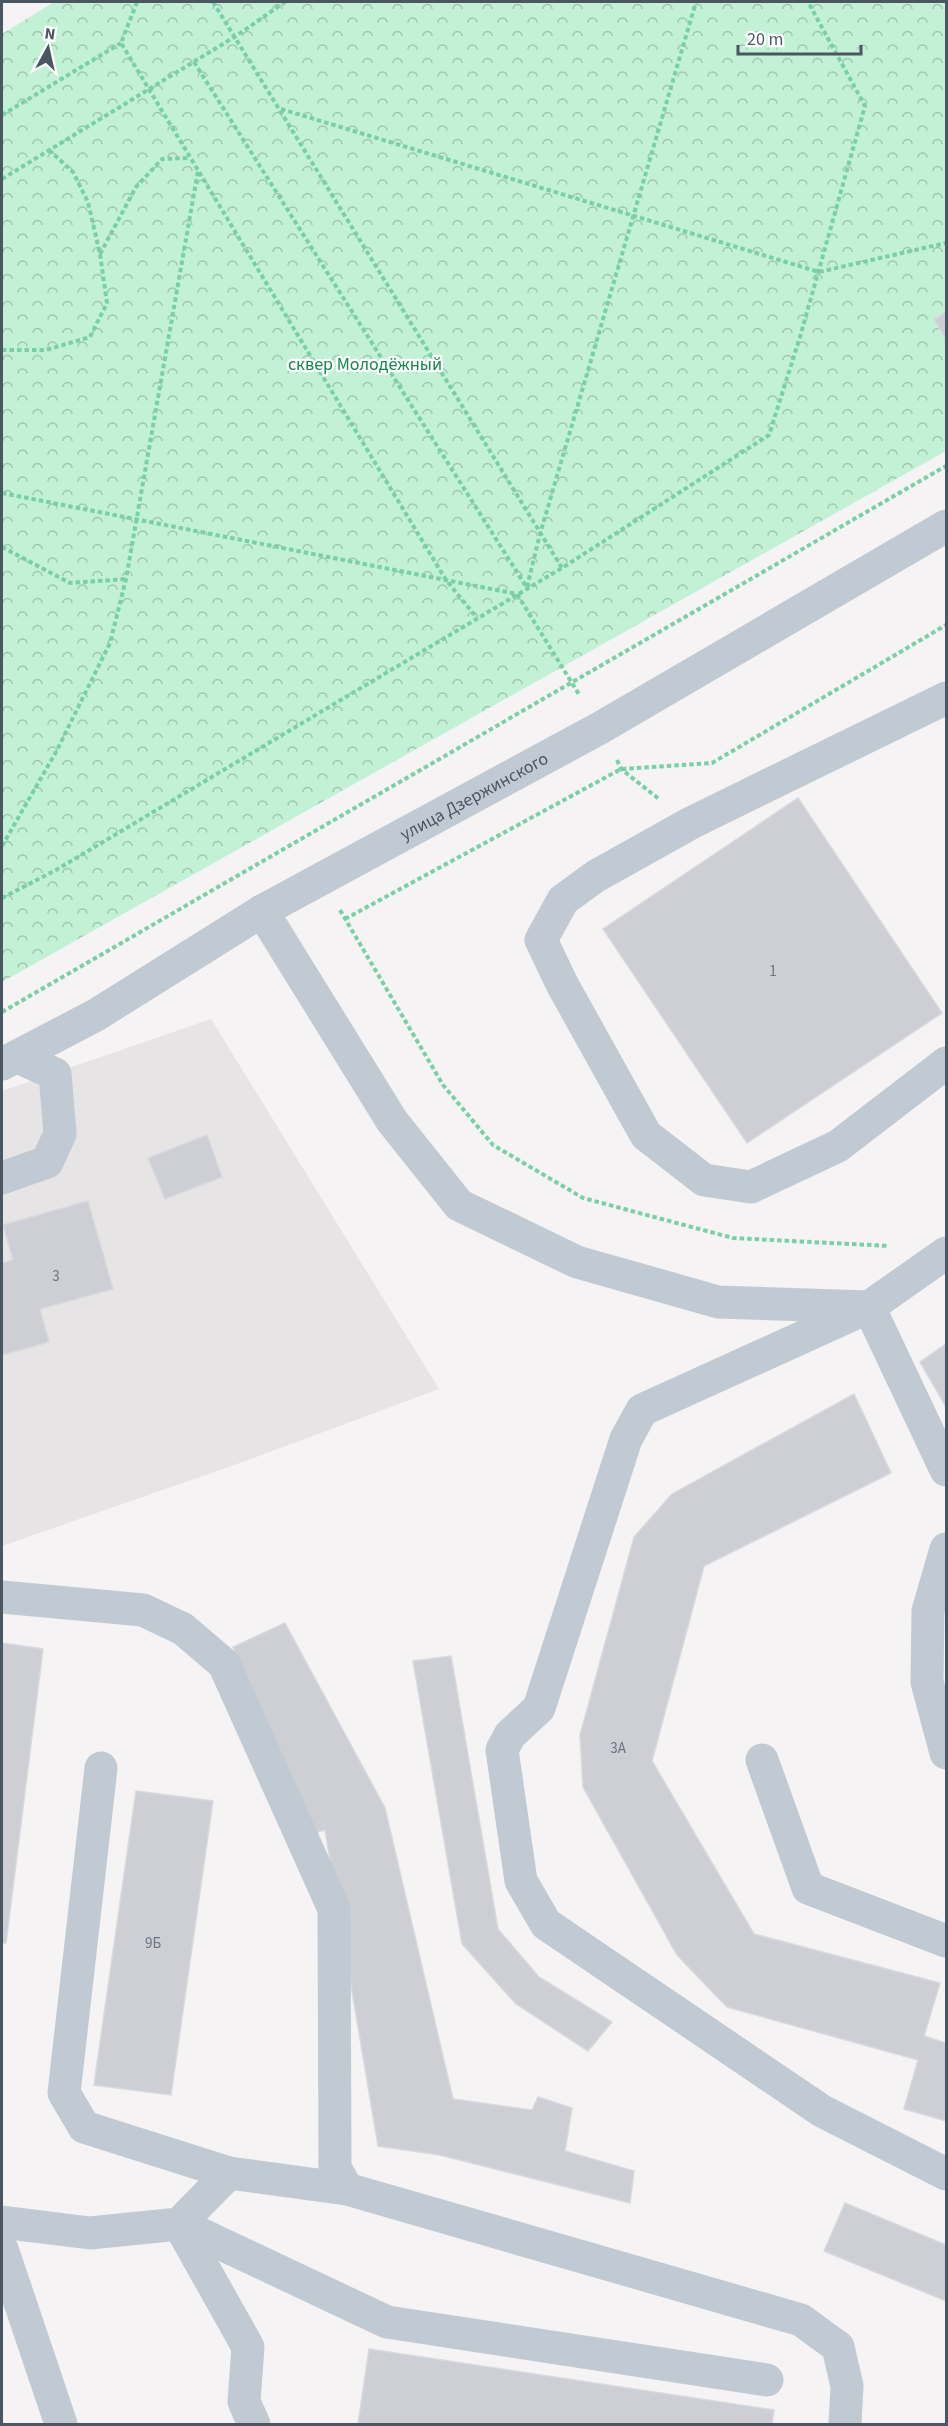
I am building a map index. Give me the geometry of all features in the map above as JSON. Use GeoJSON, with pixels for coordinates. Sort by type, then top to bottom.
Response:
{"type":"FeatureCollection","features":[{"type":"Feature","properties":{"kind":"street","name":"улица Дзержинского"},"geometry":{"type":"LineString","coordinates":[[10,1061],[96,1015],[262,910],[600,728],[946,526]]}},
{"type":"Feature","properties":{"kind":"street"},"geometry":{"type":"LineString","coordinates":[[946,698],[691,823],[596,876],[563,900],[541,940],[562,984],[645,1135],[704,1180],[751,1187],[838,1146],[946,1063]]}},
{"type":"Feature","properties":{"kind":"street"},"geometry":{"type":"LineString","coordinates":[[262,910],[392,1121],[459,1205],[577,1262],[718,1302],[869,1307]]}},
{"type":"Feature","properties":{"kind":"street"},"geometry":{"type":"LineString","coordinates":[[2,1178],[47,1162],[60,1134],[55,1074],[10,1061]]}},
{"type":"Feature","properties":{"kind":"street"},"geometry":{"type":"LineString","coordinates":[[946,1253],[869,1307],[642,1410],[626,1438],[539,1708],[510,1735],[502,1750],[521,1881],[546,1924],[822,2111],[946,2174]]}},
{"type":"Feature","properties":{"kind":"street"},"geometry":{"type":"LineString","coordinates":[[869,1307],[946,1470]]}},
{"type":"Feature","properties":{"kind":"street"},"geometry":{"type":"LineString","coordinates":[[946,1549],[941,1559],[928,1611],[927,1682],[946,1753]]}},
{"type":"Feature","properties":{"kind":"street"},"geometry":{"type":"LineString","coordinates":[[2,1596],[143,1610],[183,1629],[224,1664],[334,1909],[335,2168],[346,2189]]}},
{"type":"Feature","properties":{"kind":"street"},"geometry":{"type":"LineString","coordinates":[[762,1760],[808,1888],[946,1941]]}},
{"type":"Feature","properties":{"kind":"street"},"geometry":{"type":"LineString","coordinates":[[100,1768],[64,2093],[84,2127],[229,2173],[346,2189],[801,2320],[838,2347],[847,2386],[845,2424]]}},
{"type":"Feature","properties":{"kind":"street"},"geometry":{"type":"LineString","coordinates":[[178,2224],[229,2173]]}},
{"type":"Feature","properties":{"kind":"street"},"geometry":{"type":"LineString","coordinates":[[2,2222],[90,2233],[178,2224],[387,2322],[767,2380]]}},
{"type":"Feature","properties":{"kind":"street"},"geometry":{"type":"LineString","coordinates":[[178,2224],[248,2347],[244,2402],[254,2424]]}},
{"type":"Feature","properties":{"kind":"street"},"geometry":{"type":"LineString","coordinates":[[2,2249],[61,2424]]}},
{"type":"Feature","properties":{"kind":"path"},"geometry":{"type":"LineString","coordinates":[[2,115],[122,43],[137,2]]}},
{"type":"Feature","properties":{"kind":"path"},"geometry":{"type":"LineString","coordinates":[[213,2],[237,36],[562,568]]}},
{"type":"Feature","properties":{"kind":"path"},"geometry":{"type":"LineString","coordinates":[[2,179],[237,36],[285,2]]}},
{"type":"Feature","properties":{"kind":"path"},"geometry":{"type":"LineString","coordinates":[[527,588],[540,534],[696,2]]}},
{"type":"Feature","properties":{"kind":"path"},"geometry":{"type":"LineString","coordinates":[[2,898],[56,870],[562,568],[769,435],[819,272],[865,106],[808,2]]}},
{"type":"Feature","properties":{"kind":"path"},"geometry":{"type":"LineString","coordinates":[[122,43],[446,580],[477,618]]}},
{"type":"Feature","properties":{"kind":"path"},"geometry":{"type":"LineString","coordinates":[[194,62],[527,588]]}},
{"type":"Feature","properties":{"kind":"path"},"geometry":{"type":"LineString","coordinates":[[281,110],[819,272],[946,243]]}},
{"type":"Feature","properties":{"kind":"path"},"geometry":{"type":"LineString","coordinates":[[2,350],[46,350],[90,337],[107,303],[100,254],[88,202],[73,172],[49,150]]}},
{"type":"Feature","properties":{"kind":"path"},"geometry":{"type":"LineString","coordinates":[[100,254],[136,187],[162,159],[191,158]]}},
{"type":"Feature","properties":{"kind":"path"},"geometry":{"type":"LineString","coordinates":[[2,846],[56,752],[110,643],[126,579],[198,170]]}},
{"type":"Feature","properties":{"kind":"path"},"geometry":{"type":"LineString","coordinates":[[2,1012],[946,466]]}},
{"type":"Feature","properties":{"kind":"path"},"geometry":{"type":"LineString","coordinates":[[2,493],[517,594],[572,683]]}},
{"type":"Feature","properties":{"kind":"path"},"geometry":{"type":"LineString","coordinates":[[2,548],[70,583],[126,579]]}},
{"type":"Feature","properties":{"kind":"path"},"geometry":{"type":"LineString","coordinates":[[345,919],[621,769],[712,762],[946,625]]}},
{"type":"Feature","properties":{"kind":"path"},"geometry":{"type":"LineString","coordinates":[[321,879],[443,1085],[493,1145],[583,1198],[733,1238],[900,1247]]}},
{"type":"Feature","properties":{"kind":"shaded area"},"geometry":{"type":"Polygon","coordinates":[[[211,1019],[439,1389],[237,1464],[2,1546],[2,1091],[211,1019]]]}},
{"type":"Feature","properties":{"kind":"green space","name":"сквер Молодёжный"},"geometry":{"type":"Polygon","coordinates":[[[54,2],[946,2],[946,451],[2,982],[2,34],[54,2]]]}},
{"type":"Feature","properties":{"kind":"building"},"geometry":{"type":"Polygon","coordinates":[[[946,312],[946,340],[934,319],[946,312]]]}},
{"type":"Feature","properties":{"kind":"building"},"geometry":{"type":"Polygon","coordinates":[[[798,798],[942,1013],[747,1143],[603,929],[798,798]]]}},
{"type":"Feature","properties":{"kind":"building"},"geometry":{"type":"Polygon","coordinates":[[[207,1135],[222,1177],[165,1199],[148,1158],[207,1135]]]}},
{"type":"Feature","properties":{"kind":"building"},"geometry":{"type":"Polygon","coordinates":[[[88,1201],[113,1289],[40,1309],[49,1342],[2,1355],[2,1263],[13,1260],[3,1225],[88,1201]]]}},
{"type":"Feature","properties":{"kind":"building"},"geometry":{"type":"Polygon","coordinates":[[[946,1344],[946,1407],[920,1362],[946,1344]]]}},
{"type":"Feature","properties":{"kind":"building"},"geometry":{"type":"Polygon","coordinates":[[[854,1394],[891,1473],[704,1566],[652,1761],[754,1934],[940,1983],[924,2036],[946,2043],[946,2121],[904,2109],[918,2060],[727,2007],[677,1955],[583,1787],[580,1735],[634,1537],[672,1494],[854,1394]]]}},
{"type":"Feature","properties":{"kind":"building"},"geometry":{"type":"Polygon","coordinates":[[[285,1623],[385,1808],[453,2099],[532,2110],[538,2097],[572,2108],[565,2151],[634,2171],[630,2203],[440,2155],[378,2146],[325,1830],[313,1833],[233,1647],[285,1623]]]}},
{"type":"Feature","properties":{"kind":"building"},"geometry":{"type":"Polygon","coordinates":[[[2,1643],[43,1649],[6,1943],[2,1943],[2,1643]]]}},
{"type":"Feature","properties":{"kind":"building"},"geometry":{"type":"Polygon","coordinates":[[[451,1656],[498,1929],[539,1977],[612,2022],[588,2051],[516,2004],[462,1944],[413,1661],[451,1656]]]}},
{"type":"Feature","properties":{"kind":"building"},"geometry":{"type":"Polygon","coordinates":[[[136,1791],[213,1801],[171,2095],[94,2085],[136,1791]]]}},
{"type":"Feature","properties":{"kind":"building"},"geometry":{"type":"Polygon","coordinates":[[[845,2203],[946,2245],[946,2301],[824,2251],[845,2203]]]}},
{"type":"Feature","properties":{"kind":"building"},"geometry":{"type":"Polygon","coordinates":[[[369,2349],[774,2410],[772,2424],[358,2424],[369,2349]]]}}]}
